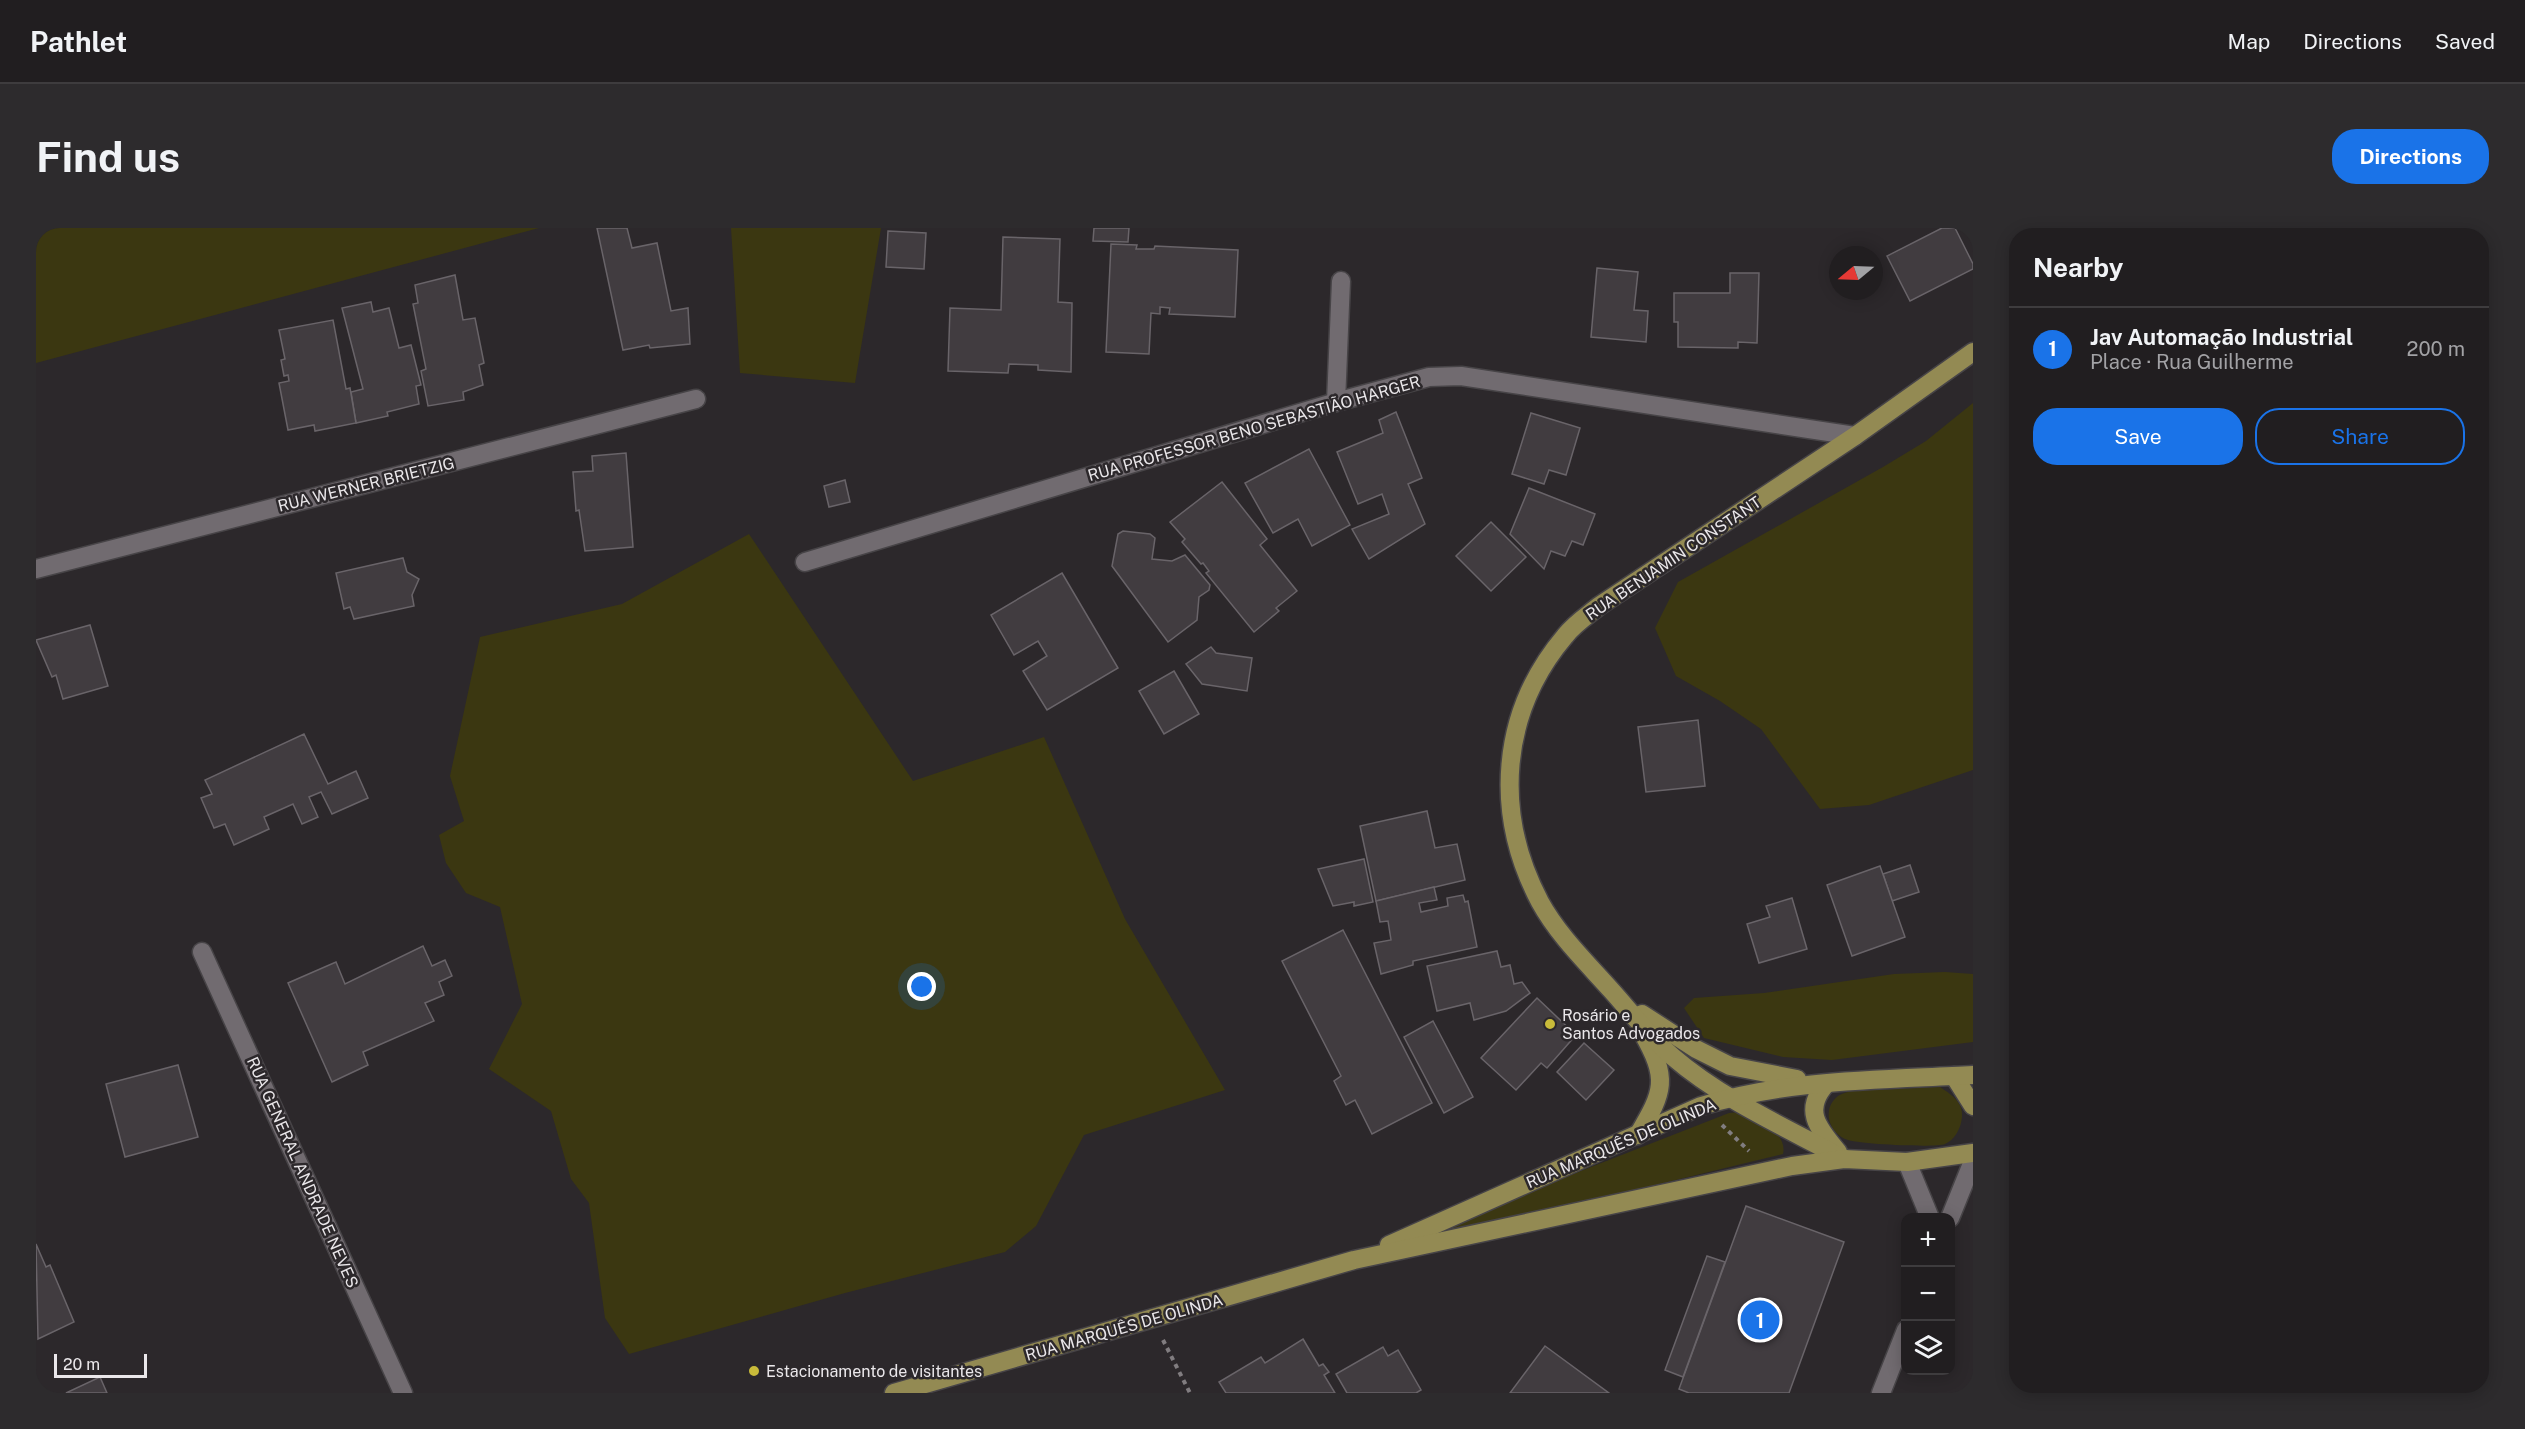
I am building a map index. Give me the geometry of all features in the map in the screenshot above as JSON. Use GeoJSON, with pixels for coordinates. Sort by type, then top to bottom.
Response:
{"type":"FeatureCollection","features":[{"type":"Feature","properties":{"kind":"main road","name":"RUA BENJAMIN CONSTANT"},"geometry":{"type":"LineString","coordinates":[[1844,1159],[1731,1097],[1672,1056],[1577,952],[1542,904],[1523,866],[1512,825],[1509,785],[1513,744],[1522,706],[1542,666],[1567,633],[1599,606],[1855,436],[1973,352]]}},
{"type":"Feature","properties":{"kind":"main road","name":"RUA BENJAMIN CONSTANT"},"geometry":{"type":"LineString","coordinates":[[1618,999],[1696,1049],[1730,1066],[1757,1073],[1826,1084]]}},
{"type":"Feature","properties":{"kind":"main road"},"geometry":{"type":"LineString","coordinates":[[1618,999],[1643,1034],[1661,1078],[1656,1104],[1638,1135]]}},
{"type":"Feature","properties":{"kind":"main road","name":"RUA MARQUÊS DE OLINDA"},"geometry":{"type":"LineString","coordinates":[[1354,1260],[1701,1106],[1731,1097],[1769,1089],[1861,1079],[1973,1075]]}},
{"type":"Feature","properties":{"kind":"main road"},"geometry":{"type":"LineString","coordinates":[[1954,1076],[1973,1089]]}},
{"type":"Feature","properties":{"kind":"main road"},"geometry":{"type":"LineString","coordinates":[[1954,1076],[1973,1106]]}},
{"type":"Feature","properties":{"kind":"main road"},"geometry":{"type":"LineString","coordinates":[[1826,1084],[1814,1102],[1814,1112],[1822,1132],[1844,1159]]}},
{"type":"Feature","properties":{"kind":"main road","name":"RUA MARQUÊS DE OLINDA"},"geometry":{"type":"LineString","coordinates":[[894,1393],[1354,1260],[1769,1170],[1844,1159],[1907,1162],[1973,1153]]}},
{"type":"Feature","properties":{"kind":"street"},"geometry":{"type":"LineString","coordinates":[[1336,402],[1341,281]]}},
{"type":"Feature","properties":{"kind":"street","name":"RUA PROFESSOR BENO SEBASTIÃO HARGER"},"geometry":{"type":"LineString","coordinates":[[805,562],[1336,402],[1429,377],[1461,376],[1855,436]]}},
{"type":"Feature","properties":{"kind":"street","name":"RUA WERNER BRIETZIG"},"geometry":{"type":"LineString","coordinates":[[36,569],[696,399]]}},
{"type":"Feature","properties":{"kind":"street","name":"RUA GENERAL ANDRADE NEVES"},"geometry":{"type":"LineString","coordinates":[[202,952],[403,1393]]}},
{"type":"Feature","properties":{"kind":"street"},"geometry":{"type":"LineString","coordinates":[[1952,1213],[1973,1161]]}},
{"type":"Feature","properties":{"kind":"street"},"geometry":{"type":"LineString","coordinates":[[1907,1162],[1928,1213]]}},
{"type":"Feature","properties":{"kind":"street"},"geometry":{"type":"LineString","coordinates":[[1881,1393],[1901,1340]]}},
{"type":"Feature","properties":{"kind":"path"},"geometry":{"type":"LineString","coordinates":[[1701,1106],[1769,1170]]}},
{"type":"Feature","properties":{"kind":"path"},"geometry":{"type":"LineString","coordinates":[[1152,1319],[1190,1393]]}},
{"type":"Feature","properties":{"kind":"shaded area"},"geometry":{"type":"Polygon","coordinates":[[[36,228],[539,228],[36,363],[36,228]]]}},
{"type":"Feature","properties":{"kind":"shaded area"},"geometry":{"type":"Polygon","coordinates":[[[731,228],[881,228],[855,383],[740,373],[731,228]]]}},
{"type":"Feature","properties":{"kind":"shaded area"},"geometry":{"type":"Polygon","coordinates":[[[1973,403],[1973,770],[1869,805],[1820,809],[1761,729],[1720,701],[1676,676],[1655,628],[1678,582],[1926,441],[1973,403]]]}},
{"type":"Feature","properties":{"kind":"shaded area"},"geometry":{"type":"Polygon","coordinates":[[[749,534],[913,781],[1044,737],[1125,919],[1225,1090],[1084,1135],[1036,1226],[1005,1252],[845,1293],[629,1354],[605,1318],[589,1203],[571,1179],[551,1111],[489,1069],[522,1004],[500,907],[466,893],[446,863],[439,835],[464,821],[450,776],[480,637],[622,604],[749,534]]]}},
{"type":"Feature","properties":{"kind":"shaded area"},"geometry":{"type":"Polygon","coordinates":[[[1945,972],[1973,974],[1973,1042],[1832,1060],[1783,1057],[1704,1038],[1684,1008],[1694,998],[1764,993],[1894,974],[1945,972]]]}},
{"type":"Feature","properties":{"kind":"shaded area"},"geometry":{"type":"Polygon","coordinates":[[[1940,1087],[1958,1102],[1962,1111],[1961,1123],[1957,1132],[1945,1144],[1913,1146],[1848,1140],[1841,1137],[1832,1127],[1829,1114],[1833,1101],[1848,1092],[1940,1087]]]}},
{"type":"Feature","properties":{"kind":"shaded area"},"geometry":{"type":"Polygon","coordinates":[[[1742,1112],[1776,1134],[1781,1140],[1783,1154],[1444,1236],[1438,1232],[1440,1226],[1729,1113],[1742,1112]]]}},
{"type":"Feature","properties":{"kind":"building"},"geometry":{"type":"Polygon","coordinates":[[[597,228],[627,228],[632,248],[657,243],[671,311],[688,308],[690,344],[650,348],[649,345],[623,350],[597,228]]]}},
{"type":"Feature","properties":{"kind":"building"},"geometry":{"type":"Polygon","coordinates":[[[1094,228],[1129,228],[1128,242],[1093,241],[1094,228]]]}},
{"type":"Feature","properties":{"kind":"building"},"geometry":{"type":"Polygon","coordinates":[[[1942,228],[1955,228],[1973,264],[1973,269],[1910,301],[1887,256],[1942,228]]]}},
{"type":"Feature","properties":{"kind":"building"},"geometry":{"type":"Polygon","coordinates":[[[888,231],[926,233],[924,269],[886,267],[888,231]]]}},
{"type":"Feature","properties":{"kind":"building"},"geometry":{"type":"Polygon","coordinates":[[[1003,237],[1060,239],[1058,302],[1072,303],[1071,372],[1038,370],[1038,365],[1009,364],[1008,373],[948,371],[950,308],[1001,310],[1003,237]]]}},
{"type":"Feature","properties":{"kind":"building"},"geometry":{"type":"Polygon","coordinates":[[[1111,244],[1137,245],[1136,249],[1154,249],[1155,246],[1238,250],[1235,317],[1169,314],[1170,308],[1160,307],[1160,314],[1151,313],[1149,354],[1106,352],[1111,244]]]}},
{"type":"Feature","properties":{"kind":"building"},"geometry":{"type":"Polygon","coordinates":[[[1597,268],[1638,272],[1634,310],[1648,311],[1646,342],[1591,337],[1597,268]]]}},
{"type":"Feature","properties":{"kind":"building"},"geometry":{"type":"Polygon","coordinates":[[[1730,273],[1759,273],[1757,343],[1738,342],[1738,348],[1678,347],[1678,322],[1674,322],[1674,293],[1730,293],[1730,273]]]}},
{"type":"Feature","properties":{"kind":"building"},"geometry":{"type":"Polygon","coordinates":[[[455,275],[463,320],[475,318],[484,363],[479,365],[483,385],[463,392],[464,400],[428,406],[421,371],[426,369],[413,304],[418,303],[415,285],[455,275]]]}},
{"type":"Feature","properties":{"kind":"building"},"geometry":{"type":"Polygon","coordinates":[[[371,302],[373,312],[389,308],[399,348],[411,345],[421,385],[416,386],[419,404],[387,412],[388,416],[356,423],[351,392],[363,389],[342,308],[371,302]]]}},
{"type":"Feature","properties":{"kind":"building"},"geometry":{"type":"Polygon","coordinates":[[[333,320],[346,389],[350,388],[356,423],[315,431],[314,425],[288,430],[279,383],[289,381],[288,375],[284,376],[281,360],[285,359],[279,330],[333,320]]]}},
{"type":"Feature","properties":{"kind":"building"},"geometry":{"type":"Polygon","coordinates":[[[1396,412],[1422,478],[1408,484],[1425,524],[1369,559],[1352,529],[1389,514],[1382,494],[1358,504],[1337,452],[1383,433],[1379,420],[1396,412]]]}},
{"type":"Feature","properties":{"kind":"building"},"geometry":{"type":"Polygon","coordinates":[[[1531,413],[1580,428],[1566,475],[1549,470],[1544,484],[1512,474],[1531,413]]]}},
{"type":"Feature","properties":{"kind":"building"},"geometry":{"type":"Polygon","coordinates":[[[1309,449],[1350,525],[1312,546],[1298,519],[1273,533],[1245,483],[1309,449]]]}},
{"type":"Feature","properties":{"kind":"building"},"geometry":{"type":"Polygon","coordinates":[[[626,453],[633,547],[585,551],[579,510],[576,511],[573,472],[593,471],[592,456],[626,453]]]}},
{"type":"Feature","properties":{"kind":"building"},"geometry":{"type":"Polygon","coordinates":[[[845,480],[850,502],[829,507],[824,486],[845,480]]]}},
{"type":"Feature","properties":{"kind":"building"},"geometry":{"type":"Polygon","coordinates":[[[1222,482],[1267,539],[1260,545],[1297,591],[1276,608],[1279,611],[1254,632],[1206,573],[1209,571],[1203,563],[1201,564],[1182,542],[1185,539],[1170,522],[1222,482]]]}},
{"type":"Feature","properties":{"kind":"building"},"geometry":{"type":"Polygon","coordinates":[[[1529,488],[1595,514],[1583,545],[1572,541],[1565,556],[1551,551],[1544,569],[1510,534],[1529,488]]]}},
{"type":"Feature","properties":{"kind":"building"},"geometry":{"type":"Polygon","coordinates":[[[1491,522],[1526,557],[1491,591],[1456,556],[1491,522]]]}},
{"type":"Feature","properties":{"kind":"building"},"geometry":{"type":"Polygon","coordinates":[[[1123,531],[1150,534],[1155,538],[1152,559],[1172,561],[1185,555],[1210,585],[1209,590],[1199,597],[1197,620],[1168,642],[1112,566],[1118,534],[1123,531]]]}},
{"type":"Feature","properties":{"kind":"building"},"geometry":{"type":"Polygon","coordinates":[[[403,558],[407,572],[419,579],[412,595],[414,606],[354,619],[350,607],[344,609],[336,573],[403,558]]]}},
{"type":"Feature","properties":{"kind":"building"},"geometry":{"type":"Polygon","coordinates":[[[1062,573],[1118,668],[1047,710],[1023,671],[1047,656],[1038,641],[1014,655],[991,615],[1062,573]]]}},
{"type":"Feature","properties":{"kind":"building"},"geometry":{"type":"Polygon","coordinates":[[[90,625],[108,686],[63,699],[56,675],[52,677],[36,640],[90,625]]]}},
{"type":"Feature","properties":{"kind":"building"},"geometry":{"type":"Polygon","coordinates":[[[1211,647],[1216,653],[1252,658],[1247,691],[1202,684],[1186,664],[1211,647]]]}},
{"type":"Feature","properties":{"kind":"building"},"geometry":{"type":"Polygon","coordinates":[[[1174,671],[1199,714],[1164,734],[1139,691],[1174,671]]]}},
{"type":"Feature","properties":{"kind":"building"},"geometry":{"type":"Polygon","coordinates":[[[1698,720],[1705,786],[1646,792],[1638,727],[1698,720]]]}},
{"type":"Feature","properties":{"kind":"building"},"geometry":{"type":"Polygon","coordinates":[[[304,734],[328,784],[356,771],[368,798],[332,814],[321,792],[309,797],[318,817],[302,824],[293,804],[264,817],[269,829],[234,845],[225,824],[214,828],[201,798],[212,794],[205,780],[304,734]]]}},
{"type":"Feature","properties":{"kind":"building"},"geometry":{"type":"Polygon","coordinates":[[[1427,811],[1435,848],[1457,844],[1465,880],[1376,901],[1360,826],[1427,811]]]}},
{"type":"Feature","properties":{"kind":"building"},"geometry":{"type":"Polygon","coordinates":[[[1364,859],[1373,902],[1354,906],[1354,902],[1333,906],[1318,869],[1364,859]]]}},
{"type":"Feature","properties":{"kind":"building"},"geometry":{"type":"Polygon","coordinates":[[[1910,865],[1919,892],[1892,901],[1883,874],[1910,865]]]}},
{"type":"Feature","properties":{"kind":"building"},"geometry":{"type":"Polygon","coordinates":[[[1880,866],[1905,937],[1852,956],[1827,885],[1880,866]]]}},
{"type":"Feature","properties":{"kind":"building"},"geometry":{"type":"Polygon","coordinates":[[[1434,887],[1437,900],[1419,903],[1421,912],[1448,906],[1447,898],[1463,895],[1465,902],[1468,901],[1477,947],[1413,961],[1413,965],[1381,974],[1374,943],[1391,940],[1388,921],[1380,922],[1376,901],[1434,887]]]}},
{"type":"Feature","properties":{"kind":"building"},"geometry":{"type":"Polygon","coordinates":[[[1792,898],[1807,949],[1759,963],[1747,924],[1770,917],[1766,906],[1792,898]]]}},
{"type":"Feature","properties":{"kind":"building"},"geometry":{"type":"Polygon","coordinates":[[[1343,930],[1432,1103],[1372,1134],[1355,1100],[1346,1105],[1334,1081],[1341,1076],[1282,961],[1343,930]]]}},
{"type":"Feature","properties":{"kind":"building"},"geometry":{"type":"Polygon","coordinates":[[[423,946],[432,966],[445,960],[452,976],[439,982],[444,995],[425,1003],[434,1021],[363,1052],[368,1065],[332,1082],[288,983],[336,962],[345,984],[423,946]]]}},
{"type":"Feature","properties":{"kind":"building"},"geometry":{"type":"Polygon","coordinates":[[[1497,951],[1501,967],[1510,965],[1514,984],[1522,982],[1530,993],[1506,1011],[1474,1020],[1470,1003],[1437,1011],[1427,966],[1497,951]]]}},
{"type":"Feature","properties":{"kind":"building"},"geometry":{"type":"Polygon","coordinates":[[[1537,998],[1576,1035],[1547,1068],[1541,1063],[1516,1090],[1481,1058],[1537,998]]]}},
{"type":"Feature","properties":{"kind":"building"},"geometry":{"type":"Polygon","coordinates":[[[1433,1021],[1473,1097],[1444,1113],[1404,1037],[1433,1021]]]}},
{"type":"Feature","properties":{"kind":"building"},"geometry":{"type":"Polygon","coordinates":[[[1584,1043],[1614,1070],[1586,1100],[1557,1072],[1584,1043]]]}},
{"type":"Feature","properties":{"kind":"building"},"geometry":{"type":"Polygon","coordinates":[[[178,1065],[198,1137],[125,1157],[106,1084],[178,1065]]]}},
{"type":"Feature","properties":{"kind":"building"},"geometry":{"type":"Polygon","coordinates":[[[1746,1206],[1844,1242],[1789,1393],[1689,1393],[1679,1389],[1746,1206]]]}},
{"type":"Feature","properties":{"kind":"building"},"geometry":{"type":"Polygon","coordinates":[[[36,1244],[46,1267],[50,1265],[74,1322],[38,1339],[36,1244]]]}},
{"type":"Feature","properties":{"kind":"building"},"geometry":{"type":"Polygon","coordinates":[[[1707,1256],[1725,1262],[1683,1377],[1665,1370],[1707,1256]]]}},
{"type":"Feature","properties":{"kind":"building"},"geometry":{"type":"Polygon","coordinates":[[[1303,1339],[1319,1366],[1323,1364],[1329,1372],[1324,1375],[1335,1393],[1226,1393],[1219,1382],[1261,1357],[1265,1363],[1303,1339]]]}},
{"type":"Feature","properties":{"kind":"building"},"geometry":{"type":"Polygon","coordinates":[[[1545,1346],[1609,1393],[1510,1393],[1545,1346]]]}},
{"type":"Feature","properties":{"kind":"building"},"geometry":{"type":"Polygon","coordinates":[[[1383,1347],[1388,1356],[1398,1350],[1421,1390],[1416,1393],[1347,1393],[1336,1374],[1383,1347]]]}},
{"type":"Feature","properties":{"kind":"building"},"geometry":{"type":"Polygon","coordinates":[[[100,1377],[107,1393],[66,1393],[100,1377]]]}},
{"type":"Feature","properties":{"kind":"place","name":"Rosário e Santos Advogados"},"geometry":{"type":"Point","coordinates":[1550,1024]}},
{"type":"Feature","properties":{"kind":"place","name":"Jav Automação Industrial"},"geometry":{"type":"Point","coordinates":[1760,1320]}},
{"type":"Feature","properties":{"kind":"place","name":"Estacionamento de visitantes"},"geometry":{"type":"Point","coordinates":[754,1371]}}]}
